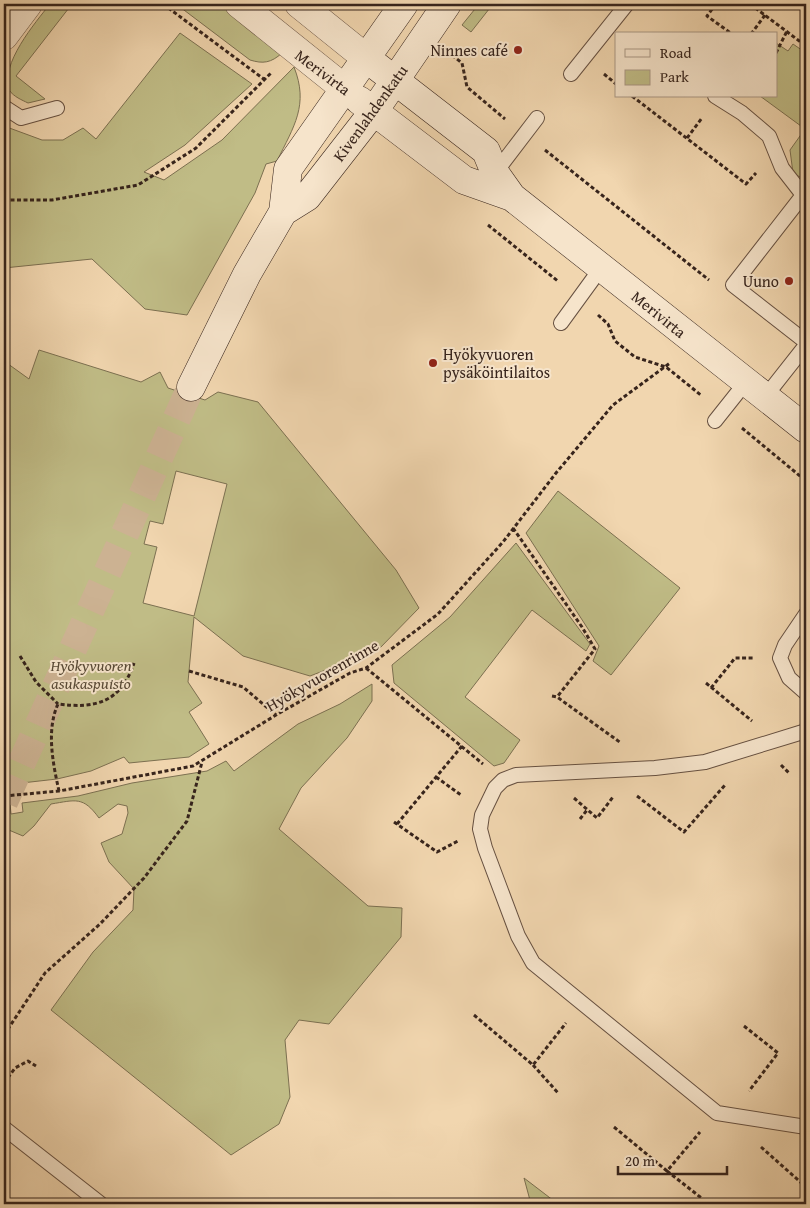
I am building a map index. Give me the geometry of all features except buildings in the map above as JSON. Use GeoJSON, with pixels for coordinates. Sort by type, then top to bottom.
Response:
{"type":"FeatureCollection","features":[{"type":"Feature","properties":{"kind":"street"},"geometry":{"type":"LineString","coordinates":[[4,36],[28,4]]}},
{"type":"Feature","properties":{"kind":"street","name":"Merivirta"},"geometry":{"type":"LineString","coordinates":[[239,4],[292,48],[464,180],[512,197]]}},
{"type":"Feature","properties":{"kind":"street","name":"Merivirta"},"geometry":{"type":"LineString","coordinates":[[299,4],[486,152],[495,173],[512,197],[806,429]]}},
{"type":"Feature","properties":{"kind":"street","name":"Kivenlahdenkatu"},"geometry":{"type":"LineString","coordinates":[[191,387],[247,274],[283,212],[288,169],[404,4]]}},
{"type":"Feature","properties":{"kind":"street","name":"Kivenlahdenkatu"},"geometry":{"type":"LineString","coordinates":[[283,212],[307,197],[374,111],[447,4]]}},
{"type":"Feature","properties":{"kind":"lane"},"geometry":{"type":"LineString","coordinates":[[571,74],[627,4]]}},
{"type":"Feature","properties":{"kind":"lane"},"geometry":{"type":"LineString","coordinates":[[715,421],[755,389],[806,343],[733,286],[802,195],[782,168],[769,136],[742,113],[718,98]]}},
{"type":"Feature","properties":{"kind":"lane"},"geometry":{"type":"LineString","coordinates":[[4,107],[21,118],[57,108]]}},
{"type":"Feature","properties":{"kind":"lane"},"geometry":{"type":"LineString","coordinates":[[495,173],[537,118]]}},
{"type":"Feature","properties":{"kind":"lane"},"geometry":{"type":"LineString","coordinates":[[561,323],[601,268]]}},
{"type":"Feature","properties":{"kind":"lane"},"geometry":{"type":"LineString","coordinates":[[806,614],[785,645],[780,658],[789,678],[806,693]]}},
{"type":"Feature","properties":{"kind":"lane"},"geometry":{"type":"LineString","coordinates":[[806,731],[705,762],[655,768],[516,775],[503,780],[495,788],[482,814],[480,829],[485,848],[518,936],[534,962],[716,1113],[806,1127]]}},
{"type":"Feature","properties":{"kind":"lane"},"geometry":{"type":"LineString","coordinates":[[4,1128],[101,1204]]}},
{"type":"Feature","properties":{"kind":"path"},"geometry":{"type":"LineString","coordinates":[[163,4],[265,80]]}},
{"type":"Feature","properties":{"kind":"path"},"geometry":{"type":"LineString","coordinates":[[716,4],[707,16],[729,32]]}},
{"type":"Feature","properties":{"kind":"path"},"geometry":{"type":"LineString","coordinates":[[750,4],[806,46]]}},
{"type":"Feature","properties":{"kind":"path"},"geometry":{"type":"LineString","coordinates":[[752,32],[765,15]]}},
{"type":"Feature","properties":{"kind":"path"},"geometry":{"type":"LineString","coordinates":[[778,49],[787,31]]}},
{"type":"Feature","properties":{"kind":"path"},"geometry":{"type":"LineString","coordinates":[[4,200],[52,200],[138,184],[196,148],[265,80],[292,48]]}},
{"type":"Feature","properties":{"kind":"path"},"geometry":{"type":"LineString","coordinates":[[448,52],[462,63],[467,87],[711,282]]}},
{"type":"Feature","properties":{"kind":"path"},"geometry":{"type":"LineString","coordinates":[[602,72],[615,83]]}},
{"type":"Feature","properties":{"kind":"path"},"geometry":{"type":"LineString","coordinates":[[635,98],[746,184],[761,166]]}},
{"type":"Feature","properties":{"kind":"path"},"geometry":{"type":"LineString","coordinates":[[686,138],[703,116]]}},
{"type":"Feature","properties":{"kind":"path","name":"Hyökyvuorenrinne"},"geometry":{"type":"LineString","coordinates":[[4,796],[59,791],[193,766],[276,715],[350,674],[366,668],[438,614],[513,528],[613,405],[666,367]]}},
{"type":"Feature","properties":{"kind":"path"},"geometry":{"type":"LineString","coordinates":[[513,528],[595,649],[557,697]]}},
{"type":"Feature","properties":{"kind":"path"},"geometry":{"type":"LineString","coordinates":[[20,656],[36,682],[58,704],[74,706],[104,702],[116,694],[130,674],[134,663]]}},
{"type":"Feature","properties":{"kind":"path"},"geometry":{"type":"LineString","coordinates":[[711,688],[735,658]]}},
{"type":"Feature","properties":{"kind":"path"},"geometry":{"type":"LineString","coordinates":[[366,668],[503,780]]}},
{"type":"Feature","properties":{"kind":"path"},"geometry":{"type":"LineString","coordinates":[[189,671],[243,686],[276,715]]}},
{"type":"Feature","properties":{"kind":"path"},"geometry":{"type":"LineString","coordinates":[[706,683],[776,740]]}},
{"type":"Feature","properties":{"kind":"path"},"geometry":{"type":"LineString","coordinates":[[552,696],[557,697],[655,768]]}},
{"type":"Feature","properties":{"kind":"path"},"geometry":{"type":"LineString","coordinates":[[58,704],[52,715],[52,743],[59,791]]}},
{"type":"Feature","properties":{"kind":"path"},"geometry":{"type":"LineString","coordinates":[[462,746],[396,823],[437,852],[480,829]]}},
{"type":"Feature","properties":{"kind":"path"},"geometry":{"type":"LineString","coordinates":[[4,1036],[45,973],[107,918],[144,878],[187,821],[202,762]]}},
{"type":"Feature","properties":{"kind":"path"},"geometry":{"type":"LineString","coordinates":[[780,766],[790,774]]}},
{"type":"Feature","properties":{"kind":"path"},"geometry":{"type":"LineString","coordinates":[[436,777],[460,796],[466,794]]}},
{"type":"Feature","properties":{"kind":"path"},"geometry":{"type":"LineString","coordinates":[[636,795],[684,832],[729,780]]}},
{"type":"Feature","properties":{"kind":"path"},"geometry":{"type":"LineString","coordinates":[[597,818],[618,792]]}},
{"type":"Feature","properties":{"kind":"path"},"geometry":{"type":"LineString","coordinates":[[580,819],[587,810]]}},
{"type":"Feature","properties":{"kind":"path"},"geometry":{"type":"LineString","coordinates":[[533,1065],[582,1003]]}},
{"type":"Feature","properties":{"kind":"path"},"geometry":{"type":"LineString","coordinates":[[474,1015],[533,1065],[559,1094]]}},
{"type":"Feature","properties":{"kind":"path"},"geometry":{"type":"LineString","coordinates":[[744,1026],[778,1053],[738,1117],[762,1150],[805,1185]]}},
{"type":"Feature","properties":{"kind":"path"},"geometry":{"type":"LineString","coordinates":[[4,1083],[15,1068],[28,1061],[36,1066]]}},
{"type":"Feature","properties":{"kind":"path"},"geometry":{"type":"LineString","coordinates":[[667,1171],[716,1113]]}},
{"type":"Feature","properties":{"kind":"path"},"geometry":{"type":"LineString","coordinates":[[614,1126],[704,1200]]}},
{"type":"Feature","properties":{"kind":"green space"},"geometry":{"type":"Polygon","coordinates":[[[50,4],[72,4],[16,76],[45,99],[28,103],[9,90],[10,68],[20,44],[50,4]]]}},
{"type":"Feature","properties":{"kind":"green space"},"geometry":{"type":"Polygon","coordinates":[[[176,4],[219,4],[282,53],[267,62],[250,60],[176,4]]]}},
{"type":"Feature","properties":{"kind":"green space"},"geometry":{"type":"Polygon","coordinates":[[[479,4],[493,4],[471,32],[462,25],[479,4]]]}},
{"type":"Feature","properties":{"kind":"green space"},"geometry":{"type":"Polygon","coordinates":[[[180,33],[252,84],[185,145],[144,172],[164,180],[222,140],[294,67],[300,93],[300,104],[294,126],[277,161],[266,164],[255,193],[187,315],[145,309],[92,259],[4,268],[4,126],[42,140],[63,140],[83,128],[96,139],[180,33]]]}},
{"type":"Feature","properties":{"kind":"green space"},"geometry":{"type":"Polygon","coordinates":[[[778,44],[788,51],[793,44],[806,53],[806,168],[800,177],[793,173],[790,150],[805,129],[763,98],[778,98],[778,44]]]}},
{"type":"Feature","properties":{"kind":"green space","name":"Hyökyvuoren asukaspuisto"},"geometry":{"type":"Polygon","coordinates":[[[39,350],[141,382],[160,372],[168,388],[205,400],[218,392],[258,402],[396,570],[419,608],[378,650],[310,676],[243,656],[194,617],[188,682],[202,703],[189,712],[209,744],[189,757],[129,763],[124,757],[91,771],[57,779],[4,785],[4,361],[29,379],[39,350]],[[176,471],[163,524],[150,521],[144,544],[157,547],[143,603],[194,616],[227,484],[176,471]]]}},
{"type":"Feature","properties":{"kind":"green space"},"geometry":{"type":"Polygon","coordinates":[[[558,491],[680,588],[611,675],[593,661],[599,646],[526,533],[558,491]]]}},
{"type":"Feature","properties":{"kind":"green space"},"geometry":{"type":"Polygon","coordinates":[[[516,543],[590,644],[586,651],[532,610],[465,697],[520,740],[504,763],[494,766],[394,683],[392,665],[450,617],[516,543]]]}},
{"type":"Feature","properties":{"kind":"green space"},"geometry":{"type":"Polygon","coordinates":[[[372,684],[372,701],[347,738],[301,788],[279,829],[368,906],[402,908],[401,937],[329,1024],[299,1020],[285,1040],[290,1097],[279,1124],[231,1155],[51,1010],[93,952],[133,910],[134,889],[109,862],[101,843],[122,834],[128,813],[127,806],[118,804],[99,818],[88,806],[78,801],[51,804],[34,826],[23,836],[4,828],[4,803],[10,803],[11,814],[23,812],[22,803],[78,796],[132,783],[207,771],[226,761],[234,771],[298,724],[340,704],[372,684]]]}},
{"type":"Feature","properties":{"kind":"green space"},"geometry":{"type":"Polygon","coordinates":[[[524,1178],[558,1204],[531,1204],[524,1178]]]}},
{"type":"Feature","properties":{"kind":"tunnel"},"geometry":{"type":"LineString","coordinates":[[4,802],[191,387]]}},
{"type":"Feature","properties":{"kind":"place","name":"Ninnes café"},"geometry":{"type":"Point","coordinates":[518,50]}},
{"type":"Feature","properties":{"kind":"place","name":"Uuno"},"geometry":{"type":"Point","coordinates":[789,281]}},
{"type":"Feature","properties":{"kind":"place","name":"Hyökyvuoren pysäköintilaitos"},"geometry":{"type":"Point","coordinates":[433,363]}}]}
